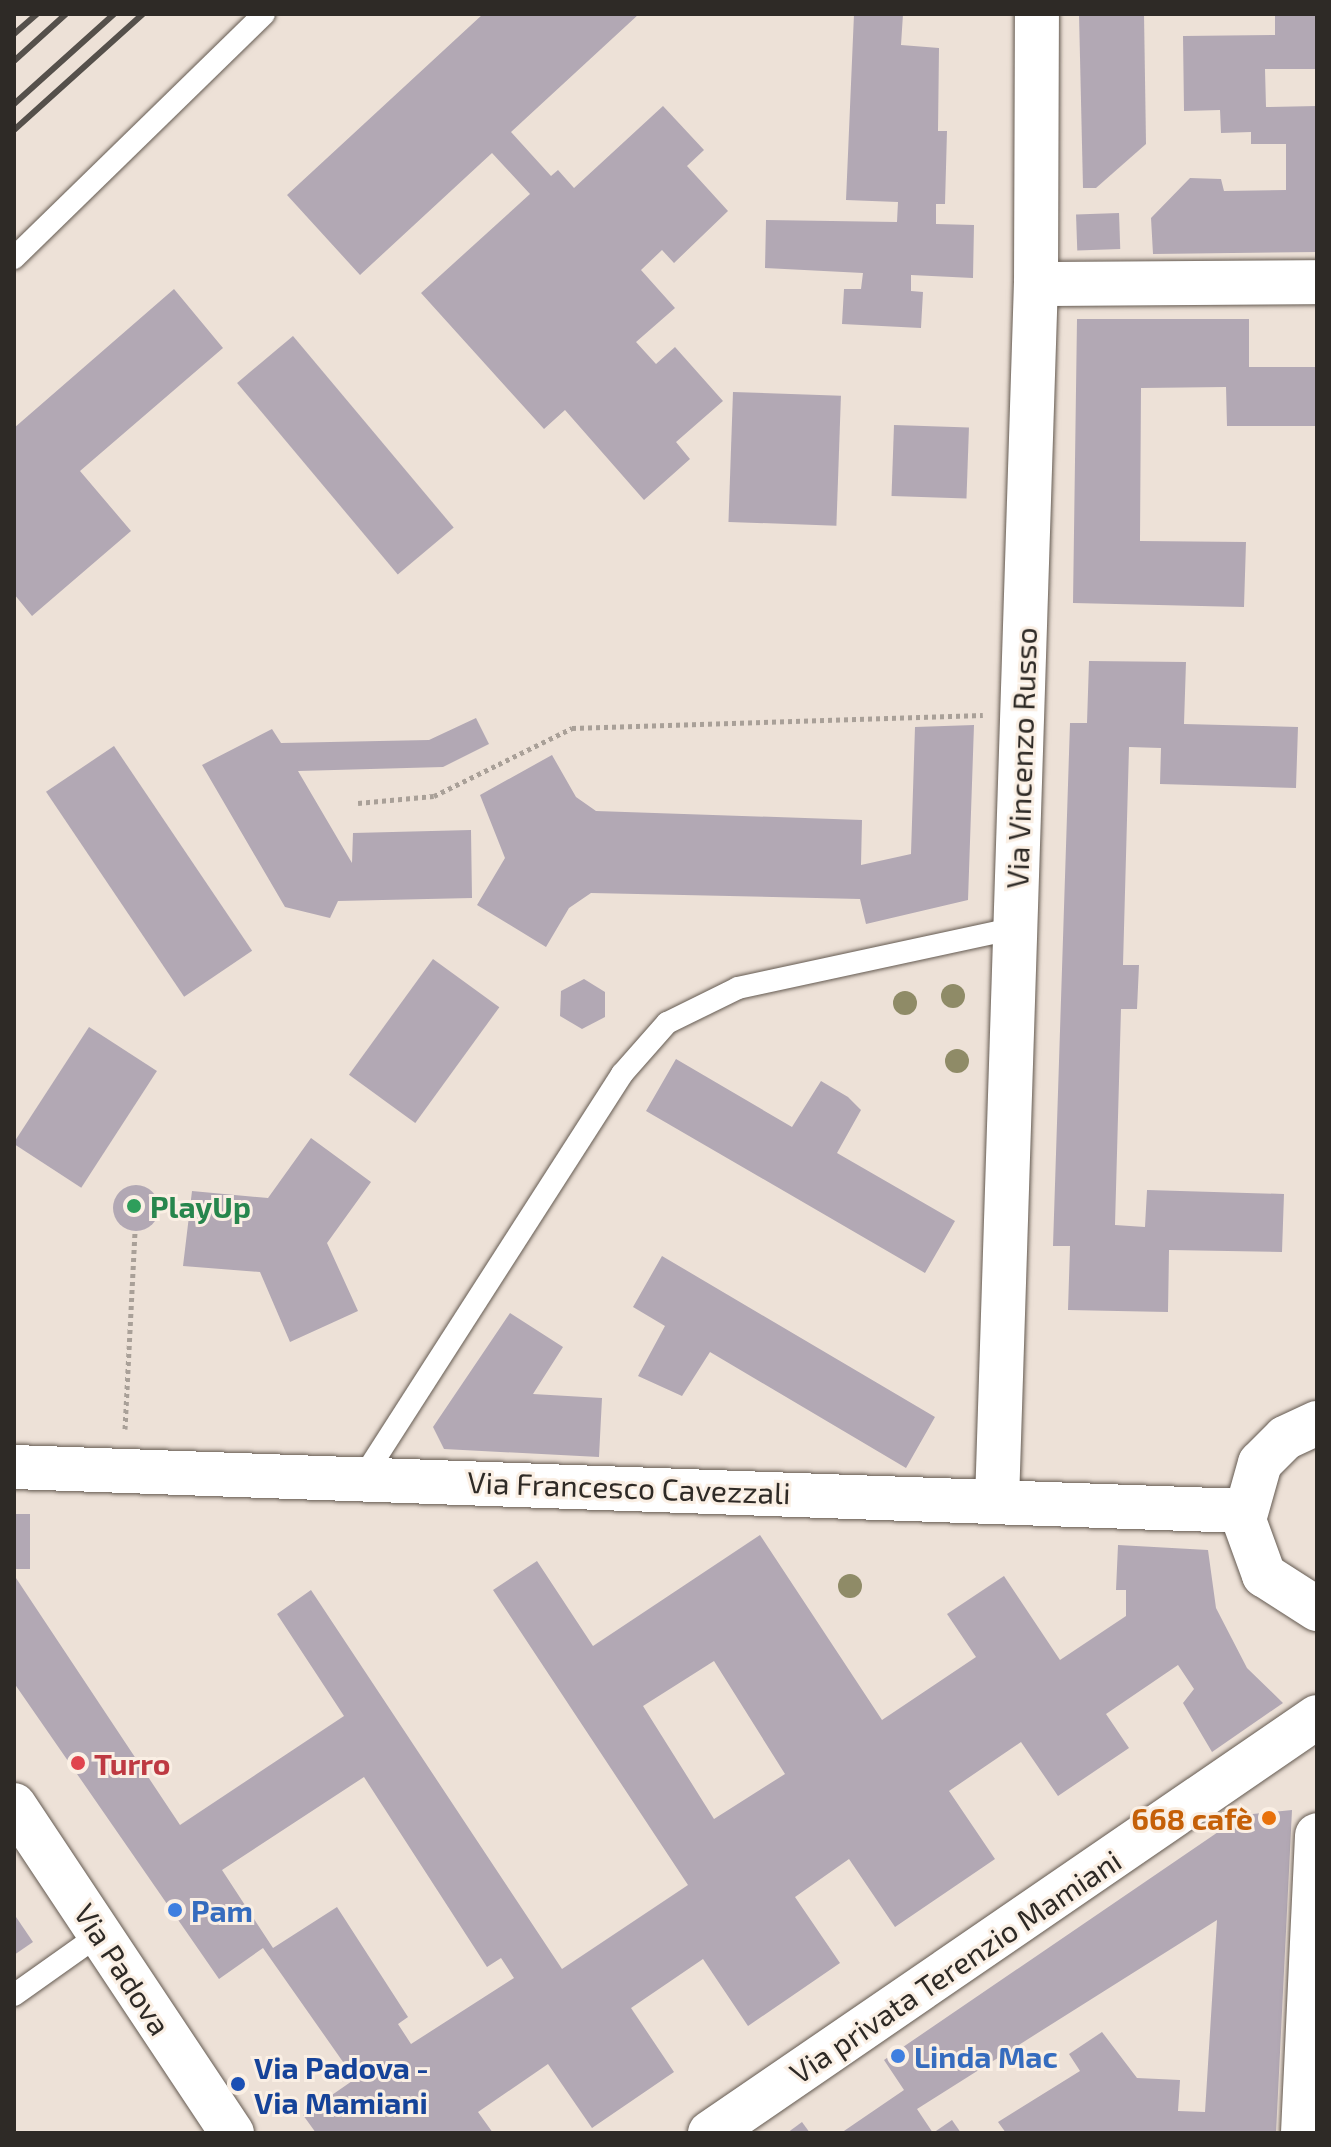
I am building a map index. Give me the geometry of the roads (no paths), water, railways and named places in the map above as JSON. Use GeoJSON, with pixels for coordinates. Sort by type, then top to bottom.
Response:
{"type":"FeatureCollection","features":[{"type":"Feature","properties":{"kind":"street","name":"Via Vincenzo Russo"},"geometry":{"type":"LineString","coordinates":[[997,1502],[1036,284],[1037,14]]}},
{"type":"Feature","properties":{"kind":"street"},"geometry":{"type":"LineString","coordinates":[[1036,284],[1317,282]]}},
{"type":"Feature","properties":{"kind":"street"},"geometry":{"type":"LineString","coordinates":[[1317,1423],[1267,1453],[1244,1511],[1247,1543],[1264,1575],[1317,1609]]}},
{"type":"Feature","properties":{"kind":"street","name":"Via Francesco Cavezzali"},"geometry":{"type":"LineString","coordinates":[[14,1467],[364,1476],[1244,1511]]}},
{"type":"Feature","properties":{"kind":"street","name":"Via privata Terenzio Mamiani"},"geometry":{"type":"LineString","coordinates":[[710,2133],[1317,1717]]}},
{"type":"Feature","properties":{"kind":"street","name":"Via Padova"},"geometry":{"type":"LineString","coordinates":[[14,1805],[232,2133]]}},
{"type":"Feature","properties":{"kind":"street"},"geometry":{"type":"LineString","coordinates":[[1303,2133],[1317,1835]]}},
{"type":"Feature","properties":{"kind":"lane"},"geometry":{"type":"LineString","coordinates":[[14,258],[264,14]]}},
{"type":"Feature","properties":{"kind":"lane"},"geometry":{"type":"LineString","coordinates":[[364,1476],[622,1074],[667,1023],[738,988],[1016,928]]}},
{"type":"Feature","properties":{"kind":"lane"},"geometry":{"type":"LineString","coordinates":[[14,1995],[100,1934]]}},
{"type":"Feature","properties":{"kind":"railway"},"geometry":{"type":"LineString","coordinates":[[14,34],[37,14]]}},
{"type":"Feature","properties":{"kind":"railway"},"geometry":{"type":"LineString","coordinates":[[14,61],[66,14]]}},
{"type":"Feature","properties":{"kind":"railway"},"geometry":{"type":"LineString","coordinates":[[14,104],[114,14]]}},
{"type":"Feature","properties":{"kind":"railway"},"geometry":{"type":"LineString","coordinates":[[14,130],[143,14]]}},
{"type":"Feature","properties":{"kind":"place","name":"PlayUp"},"geometry":{"type":"Point","coordinates":[134,1206]}},
{"type":"Feature","properties":{"kind":"place","name":"Turro"},"geometry":{"type":"Point","coordinates":[78,1763]}},
{"type":"Feature","properties":{"kind":"place","name":"668 cafè"},"geometry":{"type":"Point","coordinates":[1269,1818]}},
{"type":"Feature","properties":{"kind":"place","name":"Pam"},"geometry":{"type":"Point","coordinates":[175,1910]}},
{"type":"Feature","properties":{"kind":"place","name":"Linda Mac"},"geometry":{"type":"Point","coordinates":[898,2056]}},
{"type":"Feature","properties":{"kind":"place","name":"Via Padova - Via Mamiani"},"geometry":{"type":"Point","coordinates":[238,2084]}}]}
